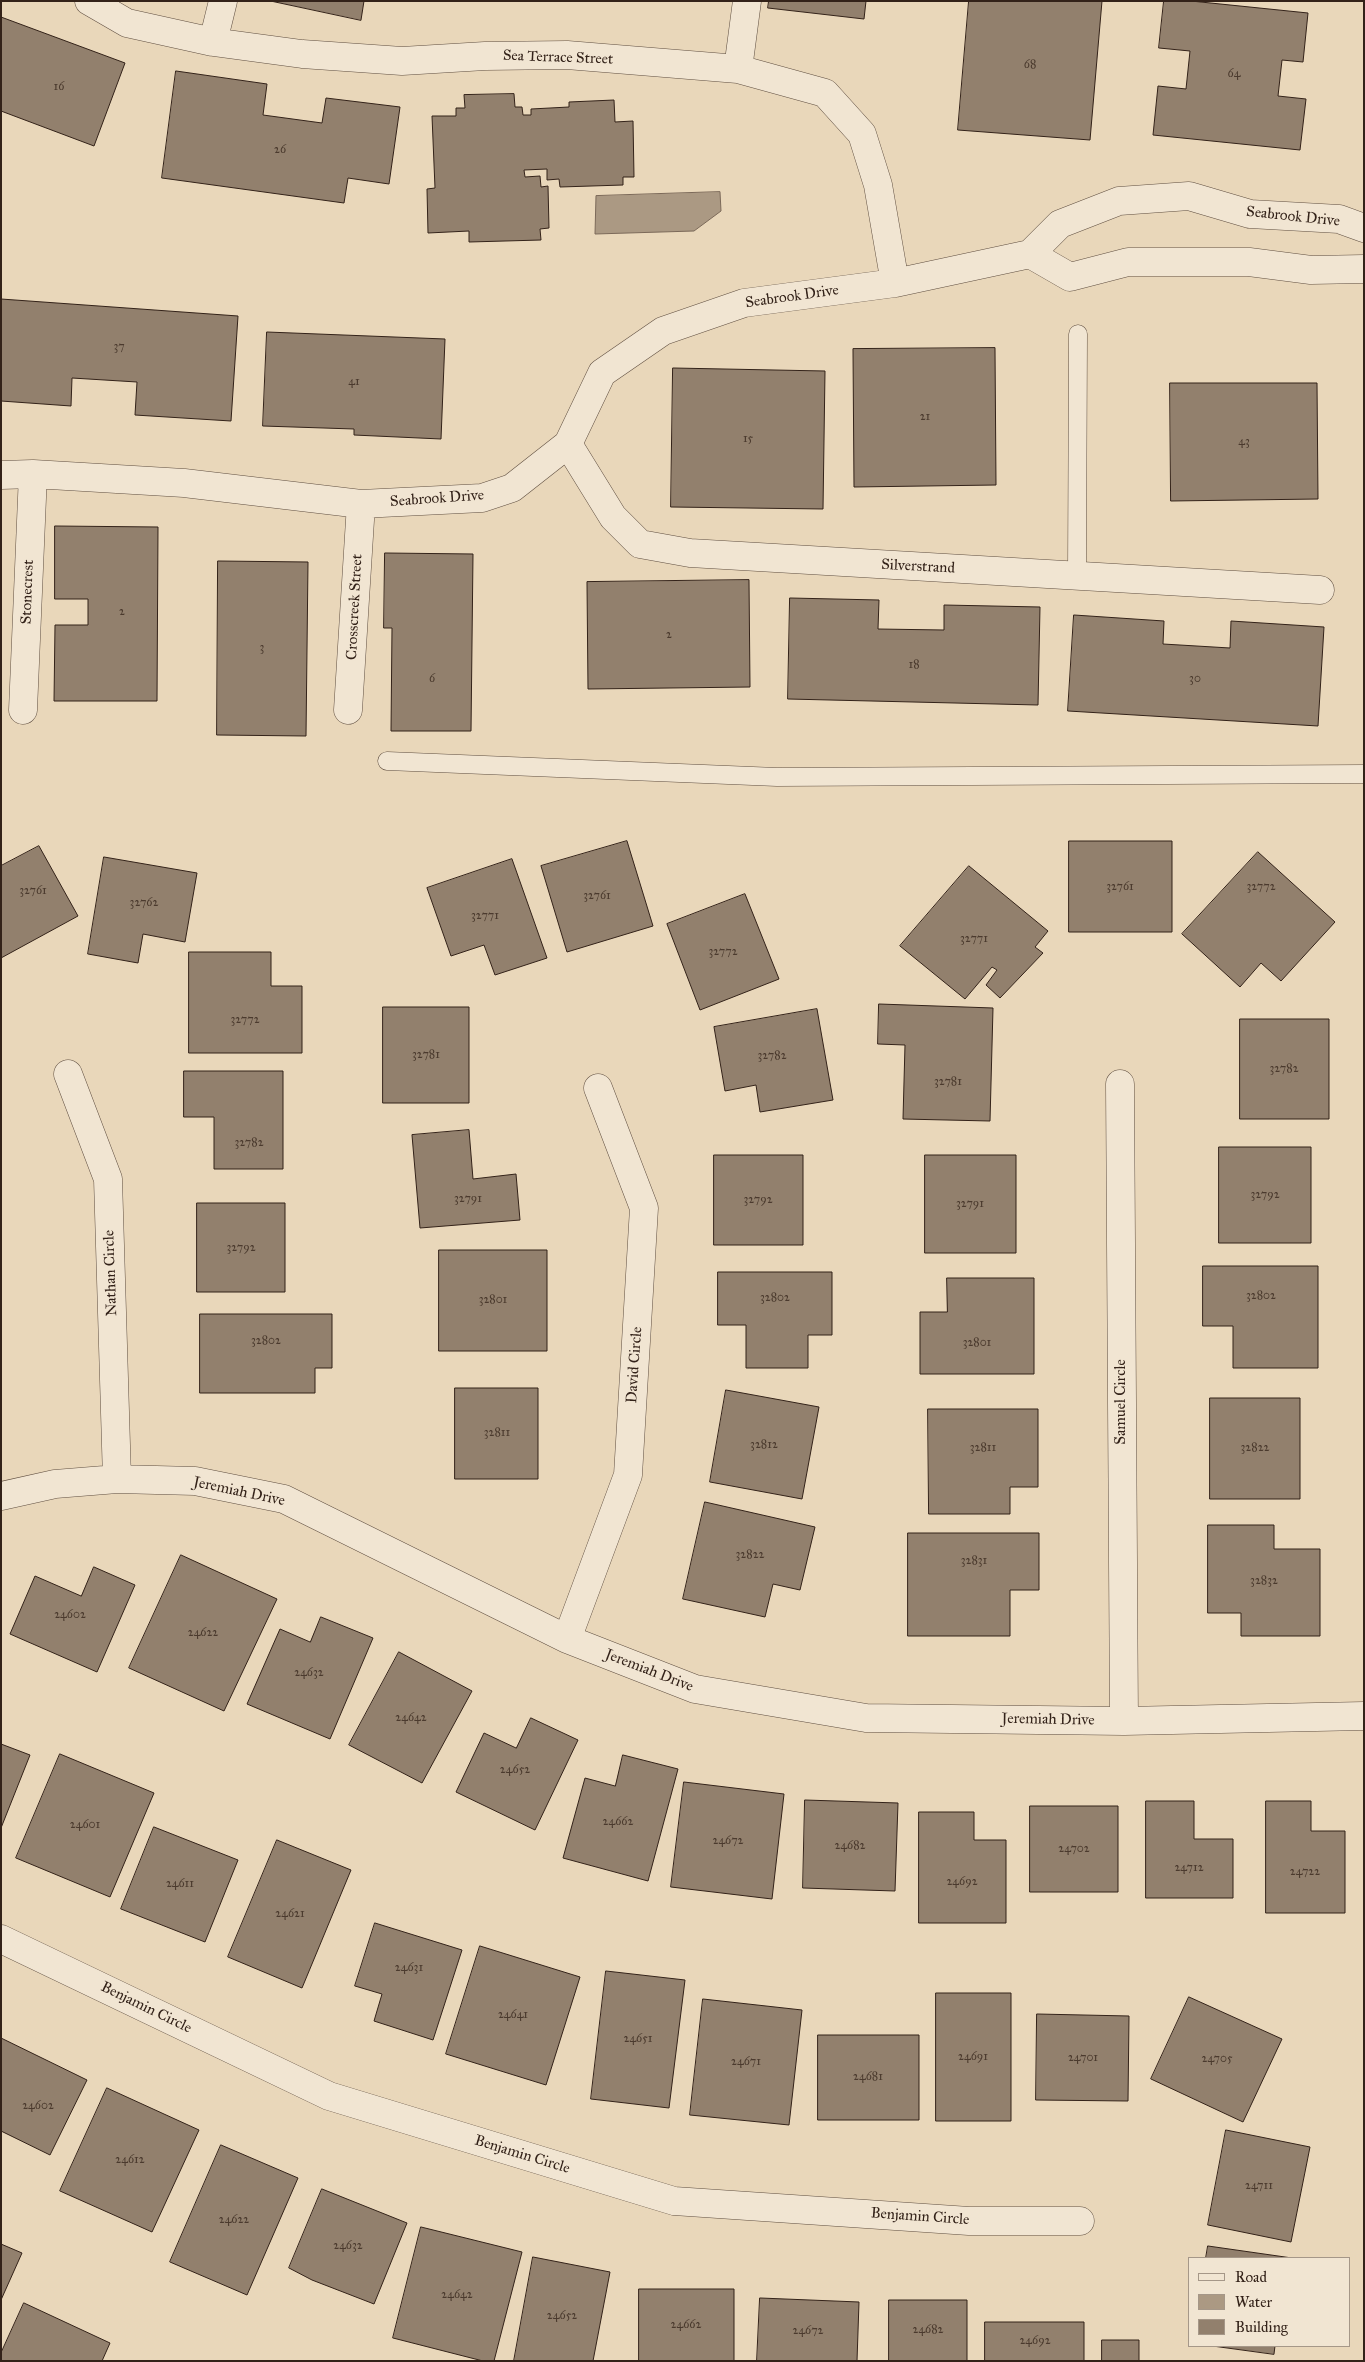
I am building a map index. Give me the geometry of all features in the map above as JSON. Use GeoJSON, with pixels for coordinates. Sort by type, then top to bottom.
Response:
{"type":"FeatureCollection","features":[{"type":"Feature","properties":{"kind":"street","name":"Sea Terrace Street"},"geometry":{"type":"LineString","coordinates":[[89,1],[127,23],[213,42],[302,54],[402,61],[485,56],[567,55],[738,69],[825,93],[862,134],[878,185],[895,283]]}},
{"type":"Feature","properties":{"kind":"street"},"geometry":{"type":"LineString","coordinates":[[213,42],[224,1]]}},
{"type":"Feature","properties":{"kind":"street"},"geometry":{"type":"LineString","coordinates":[[738,69],[747,1]]}},
{"type":"Feature","properties":{"kind":"street","name":"Seabrook Drive"},"geometry":{"type":"LineString","coordinates":[[1,475],[33,474],[184,483],[361,504],[482,498],[512,488],[568,444],[602,373],[663,331],[744,303],[895,283],[1030,254],[1060,224],[1119,201],[1189,196],[1250,214],[1339,219],[1364,228]]}},
{"type":"Feature","properties":{"kind":"street"},"geometry":{"type":"LineString","coordinates":[[1030,254],[1070,277],[1128,262],[1249,262],[1311,270],[1364,269]]}},
{"type":"Feature","properties":{"kind":"street","name":"Silverstrand"},"geometry":{"type":"LineString","coordinates":[[568,444],[613,517],[640,544],[690,553],[1320,590]]}},
{"type":"Feature","properties":{"kind":"street","name":"Stonecrest"},"geometry":{"type":"LineString","coordinates":[[23,710],[33,474]]}},
{"type":"Feature","properties":{"kind":"street","name":"Crosscreek Street"},"geometry":{"type":"LineString","coordinates":[[348,710],[361,504]]}},
{"type":"Feature","properties":{"kind":"street","name":"Nathan Circle"},"geometry":{"type":"LineString","coordinates":[[68,1074],[108,1178],[117,1479]]}},
{"type":"Feature","properties":{"kind":"street","name":"Samuel Circle"},"geometry":{"type":"LineString","coordinates":[[1120,1084],[1124,1721]]}},
{"type":"Feature","properties":{"kind":"street","name":"David Circle"},"geometry":{"type":"LineString","coordinates":[[567,1639],[628,1475],[644,1208],[598,1088]]}},
{"type":"Feature","properties":{"kind":"street","name":"Jeremiah Drive"},"geometry":{"type":"LineString","coordinates":[[1,1496],[56,1484],[117,1479],[195,1481],[284,1499],[567,1639],[694,1689],[866,1718],[1124,1721],[1364,1716]]}},
{"type":"Feature","properties":{"kind":"street","name":"Benjamin Circle"},"geometry":{"type":"LineString","coordinates":[[1,1939],[329,2096],[674,2201],[970,2221],[1080,2221]]}},
{"type":"Feature","properties":{"kind":"lane"},"geometry":{"type":"LineString","coordinates":[[1077,576],[1078,334]]}},
{"type":"Feature","properties":{"kind":"lane"},"geometry":{"type":"LineString","coordinates":[[387,761],[777,777],[1364,774]]}},
{"type":"Feature","properties":{"kind":"water"},"geometry":{"type":"Polygon","coordinates":[[[720,192],[721,211],[694,231],[595,234],[596,196],[720,192]]]}},
{"type":"Feature","properties":{"kind":"building"},"geometry":{"type":"Polygon","coordinates":[[[271,1],[364,1],[361,20],[271,1]]]}},
{"type":"Feature","properties":{"kind":"building"},"geometry":{"type":"Polygon","coordinates":[[[769,1],[866,1],[864,19],[768,8],[769,1]]]}},
{"type":"Feature","properties":{"kind":"building"},"geometry":{"type":"Polygon","coordinates":[[[969,1],[1102,1],[1090,140],[958,130],[969,1]]]}},
{"type":"Feature","properties":{"kind":"building"},"geometry":{"type":"Polygon","coordinates":[[[1164,1],[1191,1],[1308,13],[1303,62],[1282,60],[1278,96],[1306,99],[1300,150],[1153,135],[1158,86],[1186,89],[1190,51],[1159,48],[1164,1]]]}},
{"type":"Feature","properties":{"kind":"building"},"geometry":{"type":"Polygon","coordinates":[[[1,17],[125,63],[94,146],[1,111],[1,17]]]}},
{"type":"Feature","properties":{"kind":"building"},"geometry":{"type":"Polygon","coordinates":[[[176,71],[267,84],[263,115],[322,123],[326,98],[400,107],[389,184],[348,178],[344,203],[162,178],[176,71]]]}},
{"type":"Feature","properties":{"kind":"building"},"geometry":{"type":"Polygon","coordinates":[[[514,94],[515,107],[522,107],[523,115],[531,115],[531,109],[569,107],[569,102],[614,100],[615,122],[633,121],[634,177],[623,177],[623,185],[560,187],[559,179],[547,180],[547,169],[524,170],[525,177],[540,176],[541,187],[548,186],[549,228],[540,229],[541,240],[469,242],[469,231],[428,233],[427,189],[435,188],[432,116],[456,116],[456,108],[465,108],[464,95],[514,94]]]}},
{"type":"Feature","properties":{"kind":"building"},"geometry":{"type":"Polygon","coordinates":[[[1,299],[238,316],[231,421],[135,415],[137,382],[72,378],[71,406],[1,401],[1,299]]]}},
{"type":"Feature","properties":{"kind":"building"},"geometry":{"type":"Polygon","coordinates":[[[267,332],[445,339],[441,439],[354,435],[354,429],[263,426],[267,332]]]}},
{"type":"Feature","properties":{"kind":"building"},"geometry":{"type":"Polygon","coordinates":[[[995,348],[996,485],[854,487],[853,349],[995,348]]]}},
{"type":"Feature","properties":{"kind":"building"},"geometry":{"type":"Polygon","coordinates":[[[673,368],[825,371],[823,509],[671,507],[673,368]]]}},
{"type":"Feature","properties":{"kind":"building"},"geometry":{"type":"Polygon","coordinates":[[[1170,383],[1317,383],[1318,499],[1171,501],[1170,383]]]}},
{"type":"Feature","properties":{"kind":"building"},"geometry":{"type":"Polygon","coordinates":[[[55,526],[158,527],[157,701],[54,701],[55,625],[88,625],[88,599],[55,599],[55,526]]]}},
{"type":"Feature","properties":{"kind":"building"},"geometry":{"type":"Polygon","coordinates":[[[385,553],[473,554],[471,731],[391,731],[392,628],[384,628],[385,553]]]}},
{"type":"Feature","properties":{"kind":"building"},"geometry":{"type":"Polygon","coordinates":[[[218,561],[308,562],[306,736],[217,735],[218,561]]]}},
{"type":"Feature","properties":{"kind":"building"},"geometry":{"type":"Polygon","coordinates":[[[749,580],[750,687],[588,689],[587,582],[749,580]]]}},
{"type":"Feature","properties":{"kind":"building"},"geometry":{"type":"Polygon","coordinates":[[[790,598],[879,600],[878,629],[944,630],[944,605],[1040,607],[1038,705],[788,699],[790,598]]]}},
{"type":"Feature","properties":{"kind":"building"},"geometry":{"type":"Polygon","coordinates":[[[1074,615],[1164,621],[1163,644],[1230,648],[1231,621],[1324,627],[1318,726],[1068,711],[1074,615]]]}},
{"type":"Feature","properties":{"kind":"building"},"geometry":{"type":"Polygon","coordinates":[[[627,841],[653,926],[567,952],[541,866],[627,841]]]}},
{"type":"Feature","properties":{"kind":"building"},"geometry":{"type":"Polygon","coordinates":[[[1069,841],[1172,841],[1172,932],[1069,932],[1069,841]]]}},
{"type":"Feature","properties":{"kind":"building"},"geometry":{"type":"Polygon","coordinates":[[[39,846],[78,916],[1,958],[1,866],[39,846]]]}},
{"type":"Feature","properties":{"kind":"building"},"geometry":{"type":"Polygon","coordinates":[[[1258,852],[1335,922],[1281,981],[1261,963],[1240,987],[1182,934],[1258,852]]]}},
{"type":"Feature","properties":{"kind":"building"},"geometry":{"type":"Polygon","coordinates":[[[104,857],[197,873],[185,942],[143,934],[138,963],[88,954],[104,857]]]}},
{"type":"Feature","properties":{"kind":"building"},"geometry":{"type":"Polygon","coordinates":[[[512,859],[547,958],[495,975],[484,945],[451,956],[427,888],[512,859]]]}},
{"type":"Feature","properties":{"kind":"building"},"geometry":{"type":"Polygon","coordinates":[[[969,866],[1048,931],[1035,947],[1043,953],[1000,998],[986,985],[997,970],[992,967],[965,999],[900,946],[969,866]]]}},
{"type":"Feature","properties":{"kind":"building"},"geometry":{"type":"Polygon","coordinates":[[[745,894],[779,979],[700,1010],[667,924],[745,894]]]}},
{"type":"Feature","properties":{"kind":"building"},"geometry":{"type":"Polygon","coordinates":[[[189,952],[271,952],[271,986],[302,986],[302,1053],[189,1053],[189,952]]]}},
{"type":"Feature","properties":{"kind":"building"},"geometry":{"type":"Polygon","coordinates":[[[879,1004],[993,1008],[990,1121],[903,1119],[905,1045],[878,1044],[879,1004]]]}},
{"type":"Feature","properties":{"kind":"building"},"geometry":{"type":"Polygon","coordinates":[[[383,1007],[469,1007],[469,1103],[383,1103],[383,1007]]]}},
{"type":"Feature","properties":{"kind":"building"},"geometry":{"type":"Polygon","coordinates":[[[817,1009],[833,1100],[760,1112],[756,1085],[725,1091],[714,1027],[817,1009]]]}},
{"type":"Feature","properties":{"kind":"building"},"geometry":{"type":"Polygon","coordinates":[[[1240,1019],[1329,1019],[1329,1119],[1240,1119],[1240,1019]]]}},
{"type":"Feature","properties":{"kind":"building"},"geometry":{"type":"Polygon","coordinates":[[[184,1071],[283,1071],[283,1169],[214,1169],[214,1117],[184,1117],[184,1071]]]}},
{"type":"Feature","properties":{"kind":"building"},"geometry":{"type":"Polygon","coordinates":[[[469,1130],[473,1179],[516,1174],[520,1220],[420,1228],[412,1135],[469,1130]]]}},
{"type":"Feature","properties":{"kind":"building"},"geometry":{"type":"Polygon","coordinates":[[[1219,1147],[1311,1147],[1311,1243],[1219,1243],[1219,1147]]]}},
{"type":"Feature","properties":{"kind":"building"},"geometry":{"type":"Polygon","coordinates":[[[714,1155],[803,1155],[803,1245],[714,1245],[714,1155]]]}},
{"type":"Feature","properties":{"kind":"building"},"geometry":{"type":"Polygon","coordinates":[[[925,1155],[1016,1155],[1016,1253],[925,1253],[925,1155]]]}},
{"type":"Feature","properties":{"kind":"building"},"geometry":{"type":"Polygon","coordinates":[[[197,1203],[285,1203],[285,1292],[197,1292],[197,1203]]]}},
{"type":"Feature","properties":{"kind":"building"},"geometry":{"type":"Polygon","coordinates":[[[439,1250],[547,1250],[547,1351],[439,1351],[439,1250]]]}},
{"type":"Feature","properties":{"kind":"building"},"geometry":{"type":"Polygon","coordinates":[[[1203,1266],[1318,1266],[1318,1368],[1233,1368],[1233,1326],[1203,1326],[1203,1266]]]}},
{"type":"Feature","properties":{"kind":"building"},"geometry":{"type":"Polygon","coordinates":[[[718,1272],[832,1272],[832,1335],[808,1335],[808,1368],[746,1368],[746,1325],[718,1325],[718,1272]]]}},
{"type":"Feature","properties":{"kind":"building"},"geometry":{"type":"Polygon","coordinates":[[[947,1278],[1034,1278],[1034,1374],[920,1374],[920,1312],[947,1312],[947,1278]]]}},
{"type":"Feature","properties":{"kind":"building"},"geometry":{"type":"Polygon","coordinates":[[[200,1314],[332,1314],[332,1368],[315,1368],[315,1393],[200,1393],[200,1314]]]}},
{"type":"Feature","properties":{"kind":"building"},"geometry":{"type":"Polygon","coordinates":[[[455,1388],[538,1388],[538,1479],[455,1479],[455,1388]]]}},
{"type":"Feature","properties":{"kind":"building"},"geometry":{"type":"Polygon","coordinates":[[[726,1390],[819,1407],[802,1499],[710,1482],[726,1390]]]}},
{"type":"Feature","properties":{"kind":"building"},"geometry":{"type":"Polygon","coordinates":[[[1210,1398],[1300,1398],[1300,1499],[1210,1499],[1210,1398]]]}},
{"type":"Feature","properties":{"kind":"building"},"geometry":{"type":"Polygon","coordinates":[[[928,1409],[1038,1409],[1038,1487],[1010,1487],[1010,1514],[929,1514],[928,1409]]]}},
{"type":"Feature","properties":{"kind":"building"},"geometry":{"type":"Polygon","coordinates":[[[705,1502],[815,1527],[800,1590],[773,1584],[765,1617],[683,1599],[705,1502]]]}},
{"type":"Feature","properties":{"kind":"building"},"geometry":{"type":"Polygon","coordinates":[[[1208,1525],[1274,1525],[1274,1549],[1320,1549],[1320,1636],[1241,1636],[1241,1613],[1208,1613],[1208,1525]]]}},
{"type":"Feature","properties":{"kind":"building"},"geometry":{"type":"Polygon","coordinates":[[[908,1533],[1039,1533],[1039,1590],[1010,1590],[1010,1636],[908,1636],[908,1533]]]}},
{"type":"Feature","properties":{"kind":"building"},"geometry":{"type":"Polygon","coordinates":[[[181,1555],[277,1599],[224,1711],[129,1668],[181,1555]]]}},
{"type":"Feature","properties":{"kind":"building"},"geometry":{"type":"Polygon","coordinates":[[[94,1567],[135,1585],[97,1672],[10,1634],[35,1576],[81,1596],[94,1567]]]}},
{"type":"Feature","properties":{"kind":"building"},"geometry":{"type":"Polygon","coordinates":[[[321,1617],[373,1638],[330,1739],[247,1704],[280,1629],[310,1642],[321,1617]]]}},
{"type":"Feature","properties":{"kind":"building"},"geometry":{"type":"Polygon","coordinates":[[[399,1652],[472,1691],[422,1783],[349,1745],[399,1652]]]}},
{"type":"Feature","properties":{"kind":"building"},"geometry":{"type":"Polygon","coordinates":[[[531,1718],[578,1740],[535,1830],[456,1792],[484,1733],[516,1748],[531,1718]]]}},
{"type":"Feature","properties":{"kind":"building"},"geometry":{"type":"Polygon","coordinates":[[[1,1744],[30,1755],[1,1828],[1,1744]]]}},
{"type":"Feature","properties":{"kind":"building"},"geometry":{"type":"Polygon","coordinates":[[[60,1754],[154,1793],[110,1897],[16,1858],[60,1754]]]}},
{"type":"Feature","properties":{"kind":"building"},"geometry":{"type":"Polygon","coordinates":[[[623,1755],[678,1769],[648,1881],[563,1858],[585,1778],[615,1786],[623,1755]]]}},
{"type":"Feature","properties":{"kind":"building"},"geometry":{"type":"Polygon","coordinates":[[[684,1782],[784,1794],[772,1899],[671,1887],[684,1782]]]}},
{"type":"Feature","properties":{"kind":"building"},"geometry":{"type":"Polygon","coordinates":[[[805,1800],[898,1803],[895,1891],[803,1888],[805,1800]]]}},
{"type":"Feature","properties":{"kind":"building"},"geometry":{"type":"Polygon","coordinates":[[[1146,1801],[1194,1801],[1194,1839],[1233,1839],[1233,1898],[1146,1898],[1146,1801]]]}},
{"type":"Feature","properties":{"kind":"building"},"geometry":{"type":"Polygon","coordinates":[[[1266,1801],[1311,1801],[1311,1831],[1345,1831],[1345,1913],[1266,1913],[1266,1801]]]}},
{"type":"Feature","properties":{"kind":"building"},"geometry":{"type":"Polygon","coordinates":[[[1030,1806],[1118,1806],[1118,1892],[1030,1892],[1030,1806]]]}},
{"type":"Feature","properties":{"kind":"building"},"geometry":{"type":"Polygon","coordinates":[[[919,1812],[974,1812],[974,1840],[1006,1840],[1006,1923],[919,1923],[919,1812]]]}},
{"type":"Feature","properties":{"kind":"building"},"geometry":{"type":"Polygon","coordinates":[[[154,1827],[238,1860],[205,1942],[121,1909],[154,1827]]]}},
{"type":"Feature","properties":{"kind":"building"},"geometry":{"type":"Polygon","coordinates":[[[277,1840],[351,1870],[302,1988],[228,1957],[277,1840]]]}},
{"type":"Feature","properties":{"kind":"building"},"geometry":{"type":"Polygon","coordinates":[[[375,1923],[462,1950],[433,2040],[374,2021],[382,1994],[355,1986],[375,1923]]]}},
{"type":"Feature","properties":{"kind":"building"},"geometry":{"type":"Polygon","coordinates":[[[480,1946],[580,1977],[546,2085],[446,2054],[480,1946]]]}},
{"type":"Feature","properties":{"kind":"building"},"geometry":{"type":"Polygon","coordinates":[[[606,1971],[685,1980],[669,2108],[591,2099],[606,1971]]]}},
{"type":"Feature","properties":{"kind":"building"},"geometry":{"type":"Polygon","coordinates":[[[936,1993],[1011,1993],[1011,2121],[936,2121],[936,1993]]]}},
{"type":"Feature","properties":{"kind":"building"},"geometry":{"type":"Polygon","coordinates":[[[1189,1997],[1282,2039],[1243,2122],[1151,2079],[1189,1997]]]}},
{"type":"Feature","properties":{"kind":"building"},"geometry":{"type":"Polygon","coordinates":[[[703,1999],[802,2010],[789,2125],[690,2115],[703,1999]]]}},
{"type":"Feature","properties":{"kind":"building"},"geometry":{"type":"Polygon","coordinates":[[[1037,2014],[1129,2016],[1128,2101],[1036,2100],[1037,2014]]]}},
{"type":"Feature","properties":{"kind":"building"},"geometry":{"type":"Polygon","coordinates":[[[818,2035],[919,2035],[919,2120],[818,2120],[818,2035]]]}},
{"type":"Feature","properties":{"kind":"building"},"geometry":{"type":"Polygon","coordinates":[[[1,2038],[87,2080],[50,2155],[1,2131],[1,2038]]]}},
{"type":"Feature","properties":{"kind":"building"},"geometry":{"type":"Polygon","coordinates":[[[107,2088],[199,2130],[152,2232],[60,2191],[107,2088]]]}},
{"type":"Feature","properties":{"kind":"building"},"geometry":{"type":"Polygon","coordinates":[[[1226,2130],[1310,2147],[1291,2242],[1208,2225],[1226,2130]]]}},
{"type":"Feature","properties":{"kind":"building"},"geometry":{"type":"Polygon","coordinates":[[[221,2145],[298,2178],[247,2295],[170,2262],[221,2145]]]}},
{"type":"Feature","properties":{"kind":"building"},"geometry":{"type":"Polygon","coordinates":[[[322,2189],[407,2223],[374,2304],[312,2280],[289,2268],[322,2189]]]}},
{"type":"Feature","properties":{"kind":"building"},"geometry":{"type":"Polygon","coordinates":[[[421,2227],[522,2252],[494,2361],[483,2361],[393,2338],[421,2227]]]}},
{"type":"Feature","properties":{"kind":"building"},"geometry":{"type":"Polygon","coordinates":[[[1,2244],[22,2253],[1,2300],[1,2244]]]}},
{"type":"Feature","properties":{"kind":"building"},"geometry":{"type":"Polygon","coordinates":[[[1208,2246],[1285,2257],[1206,2257],[1208,2246]]]}},
{"type":"Feature","properties":{"kind":"building"},"geometry":{"type":"Polygon","coordinates":[[[533,2257],[610,2272],[593,2361],[514,2361],[533,2257]]]}},
{"type":"Feature","properties":{"kind":"building"},"geometry":{"type":"Polygon","coordinates":[[[639,2289],[734,2289],[734,2361],[639,2361],[639,2289]]]}},
{"type":"Feature","properties":{"kind":"building"},"geometry":{"type":"Polygon","coordinates":[[[760,2298],[859,2302],[857,2361],[757,2361],[760,2298]]]}},
{"type":"Feature","properties":{"kind":"building"},"geometry":{"type":"Polygon","coordinates":[[[889,2300],[967,2300],[967,2361],[889,2361],[889,2300]]]}},
{"type":"Feature","properties":{"kind":"building"},"geometry":{"type":"Polygon","coordinates":[[[24,2303],[110,2343],[102,2361],[1,2361],[1,2353],[24,2303]]]}},
{"type":"Feature","properties":{"kind":"building"},"geometry":{"type":"Polygon","coordinates":[[[985,2322],[1084,2322],[1084,2361],[985,2361],[985,2322]]]}},
{"type":"Feature","properties":{"kind":"building"},"geometry":{"type":"Polygon","coordinates":[[[1102,2340],[1139,2340],[1139,2361],[1102,2361],[1102,2340]]]}},
{"type":"Feature","properties":{"kind":"building"},"geometry":{"type":"Polygon","coordinates":[[[1221,2347],[1275,2347],[1274,2354],[1221,2347]]]}}]}
